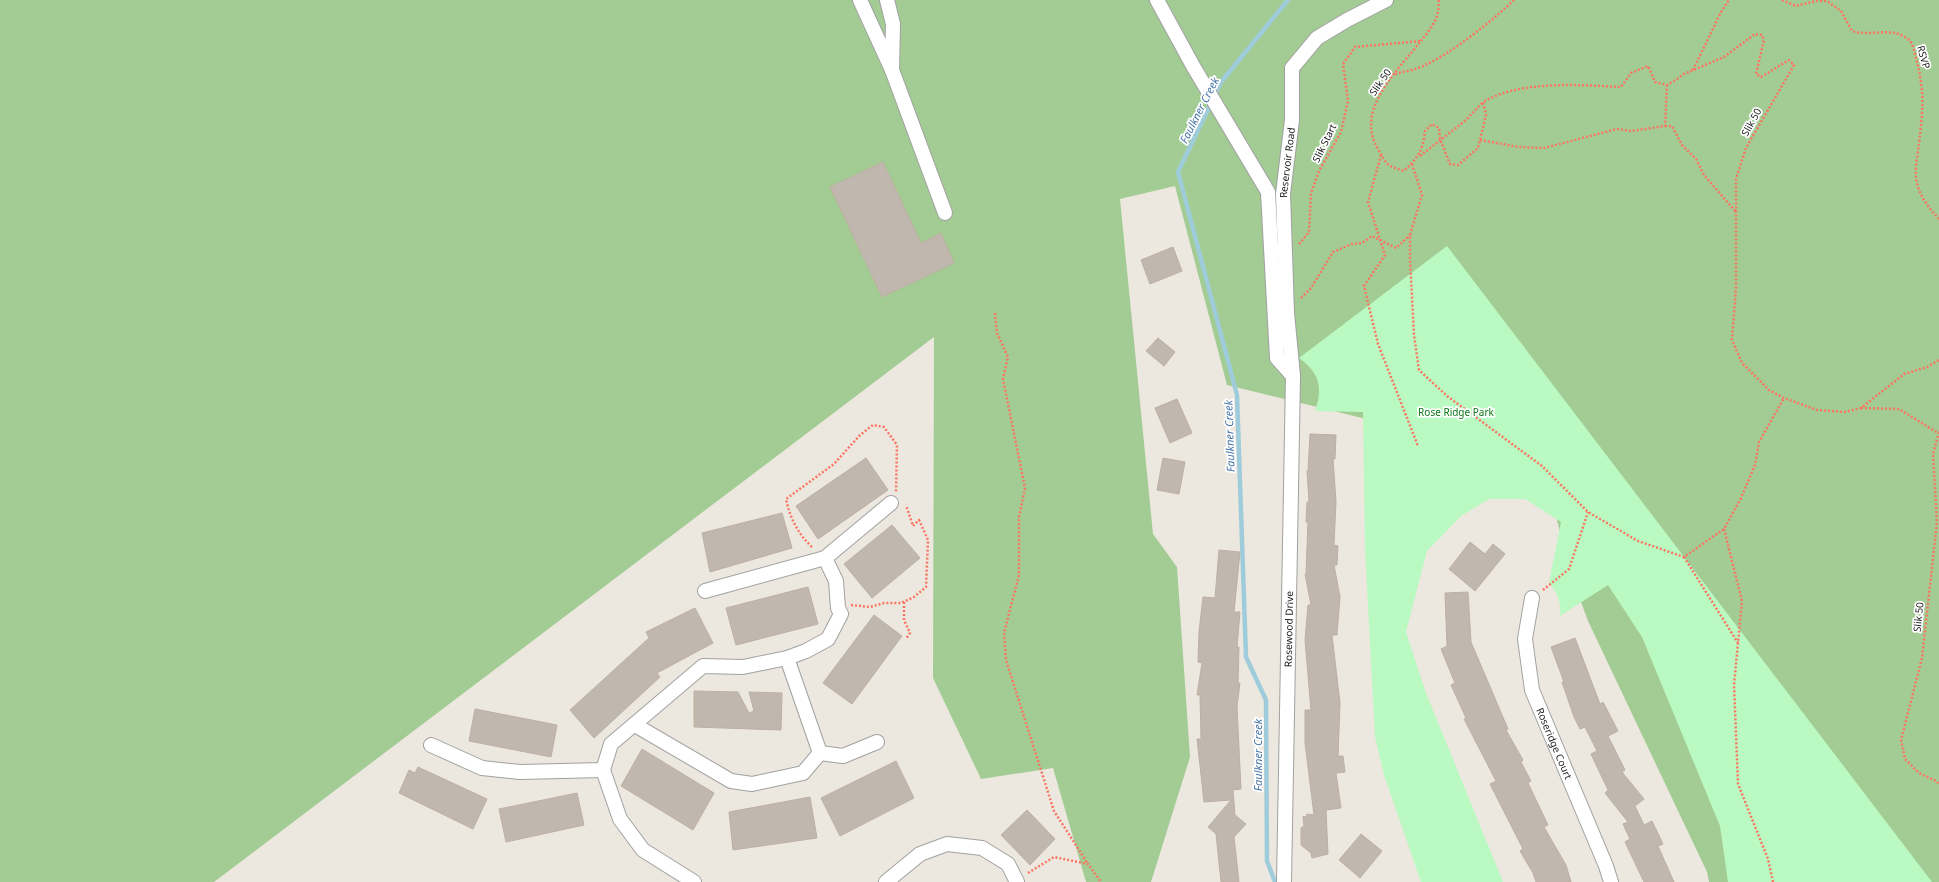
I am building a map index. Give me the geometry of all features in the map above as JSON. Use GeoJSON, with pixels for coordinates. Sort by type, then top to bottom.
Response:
{"type":"FeatureCollection","features":[{"type":"Feature","properties":{"kind":"street"},"geometry":{"type":"LineString","coordinates":[[860,0],[892,70],[945,213]]}},
{"type":"Feature","properties":{"kind":"street"},"geometry":{"type":"LineString","coordinates":[[887,0],[893,24],[892,70]]}},
{"type":"Feature","properties":{"kind":"street"},"geometry":{"type":"LineString","coordinates":[[1157,0],[1193,66],[1268,192],[1277,358],[1293,376]]}},
{"type":"Feature","properties":{"kind":"street","name":"Reservoir Road"},"geometry":{"type":"LineString","coordinates":[[1293,376],[1287,313],[1283,194],[1292,120],[1292,68],[1317,38],[1347,20],[1386,0]]}},
{"type":"Feature","properties":{"kind":"street","name":"Rosewood Drive"},"geometry":{"type":"LineString","coordinates":[[1284,882],[1293,376]]}},
{"type":"Feature","properties":{"kind":"street"},"geometry":{"type":"LineString","coordinates":[[705,591],[825,558],[891,503]]}},
{"type":"Feature","properties":{"kind":"street"},"geometry":{"type":"LineString","coordinates":[[694,882],[643,850],[620,819],[603,770],[611,744],[636,725],[704,666],[743,666],[786,658],[806,651],[828,639],[842,614],[838,608],[836,581],[825,558]]}},
{"type":"Feature","properties":{"kind":"street","name":"Roseridge Court"},"geometry":{"type":"LineString","coordinates":[[1532,598],[1525,639],[1532,690],[1606,866],[1611,882]]}},
{"type":"Feature","properties":{"kind":"street"},"geometry":{"type":"LineString","coordinates":[[786,658],[820,753]]}},
{"type":"Feature","properties":{"kind":"street"},"geometry":{"type":"LineString","coordinates":[[636,725],[730,781],[752,784],[803,773],[820,753]]}},
{"type":"Feature","properties":{"kind":"street"},"geometry":{"type":"LineString","coordinates":[[820,753],[843,756],[877,742]]}},
{"type":"Feature","properties":{"kind":"street"},"geometry":{"type":"LineString","coordinates":[[432,745],[482,768],[520,772],[603,770]]}},
{"type":"Feature","properties":{"kind":"street"},"geometry":{"type":"LineString","coordinates":[[886,882],[920,854],[947,844],[982,848],[1008,864],[1017,881]]}},
{"type":"Feature","properties":{"kind":"path","name":"Slik 50"},"geometry":{"type":"LineString","coordinates":[[1412,164],[1404,172],[1389,166],[1375,145],[1370,127],[1371,112],[1379,94],[1429,30],[1438,13],[1438,0]]}},
{"type":"Feature","properties":{"kind":"path"},"geometry":{"type":"LineString","coordinates":[[1395,75],[1425,65],[1500,14],[1514,0]]}},
{"type":"Feature","properties":{"kind":"path"},"geometry":{"type":"LineString","coordinates":[[1693,70],[1720,12],[1729,0]]}},
{"type":"Feature","properties":{"kind":"path","name":"RSVP"},"geometry":{"type":"LineString","coordinates":[[1782,0],[1796,6],[1816,1],[1827,1],[1841,11],[1852,31],[1861,34],[1894,32],[1907,37],[1913,45],[1922,80],[1924,103],[1916,176],[1920,192],[1931,210],[1939,218]]}},
{"type":"Feature","properties":{"kind":"path","name":"Slik 50"},"geometry":{"type":"LineString","coordinates":[[1667,85],[1693,70],[1724,57],[1755,34],[1762,35],[1764,40],[1756,74],[1762,77],[1789,60],[1794,66],[1746,148],[1736,179],[1736,287],[1732,340],[1742,363],[1769,390],[1784,398],[1817,410],[1844,412],[1861,408],[1904,374],[1927,367],[1939,360]]}},
{"type":"Feature","properties":{"kind":"path","name":"Slik Start"},"geometry":{"type":"LineString","coordinates":[[1285,259],[1309,232],[1311,192],[1319,171],[1341,132],[1348,101],[1343,64],[1355,47],[1421,41]]}},
{"type":"Feature","properties":{"kind":"path"},"geometry":{"type":"LineString","coordinates":[[1665,126],[1667,85],[1655,82],[1648,66],[1631,73],[1621,87],[1534,87],[1494,96],[1483,102],[1466,120],[1419,156],[1412,164],[1422,195],[1410,235],[1414,335],[1419,370],[1447,396],[1542,466],[1588,512],[1638,541],[1684,557],[1738,644]]}},
{"type":"Feature","properties":{"kind":"path"},"geometry":{"type":"LineString","coordinates":[[1419,156],[1424,145],[1425,131],[1432,124],[1439,128],[1440,139],[1450,164],[1458,165],[1478,148],[1486,115],[1483,102]]}},
{"type":"Feature","properties":{"kind":"path"},"geometry":{"type":"LineString","coordinates":[[1480,140],[1519,147],[1544,148],[1617,129],[1631,131],[1672,126],[1682,145],[1696,159],[1704,175],[1736,212]]}},
{"type":"Feature","properties":{"kind":"path"},"geometry":{"type":"LineString","coordinates":[[1381,154],[1368,202],[1385,255],[1364,286],[1378,344],[1418,446]]}},
{"type":"Feature","properties":{"kind":"path"},"geometry":{"type":"LineString","coordinates":[[1287,313],[1311,288],[1333,252],[1352,244],[1362,243],[1372,236],[1396,248],[1410,235]]}},
{"type":"Feature","properties":{"kind":"path"},"geometry":{"type":"LineString","coordinates":[[995,314],[997,333],[1008,357],[1003,379],[1025,488],[1019,517],[1019,575],[1004,633],[1006,660],[1054,812],[1101,882]]}},
{"type":"Feature","properties":{"kind":"path"},"geometry":{"type":"LineString","coordinates":[[1684,557],[1724,529],[1741,498],[1755,465],[1759,442],[1784,398]]}},
{"type":"Feature","properties":{"kind":"path"},"geometry":{"type":"LineString","coordinates":[[1861,408],[1899,409],[1939,433]]}},
{"type":"Feature","properties":{"kind":"path"},"geometry":{"type":"LineString","coordinates":[[825,558],[801,537],[788,508],[786,499],[834,464],[860,435],[873,426],[884,427],[897,445],[898,489],[891,503]]}},
{"type":"Feature","properties":{"kind":"path","name":"Slik 50"},"geometry":{"type":"LineString","coordinates":[[1939,433],[1933,454],[1937,522],[1922,658],[1901,740],[1905,759],[1919,773],[1936,780],[1939,784]]}},
{"type":"Feature","properties":{"kind":"path"},"geometry":{"type":"LineString","coordinates":[[898,489],[903,495]]}},
{"type":"Feature","properties":{"kind":"path"},"geometry":{"type":"LineString","coordinates":[[838,608],[855,605],[870,607],[884,603],[904,602],[914,597],[926,587],[928,540],[919,520],[913,526],[905,502]]}},
{"type":"Feature","properties":{"kind":"path"},"geometry":{"type":"LineString","coordinates":[[1532,598],[1569,569],[1588,512]]}},
{"type":"Feature","properties":{"kind":"path"},"geometry":{"type":"LineString","coordinates":[[1724,529],[1742,601],[1734,685],[1738,784],[1768,859],[1773,882]]}},
{"type":"Feature","properties":{"kind":"path"},"geometry":{"type":"LineString","coordinates":[[904,602],[904,620],[910,633],[906,639]]}},
{"type":"Feature","properties":{"kind":"path"},"geometry":{"type":"LineString","coordinates":[[1017,881],[1054,857],[1088,864]]}},
{"type":"Feature","properties":{"kind":"green space"},"geometry":{"type":"Polygon","coordinates":[[[0,0],[1939,0],[1939,882],[1709,882],[1707,872],[1588,621],[1569,569],[1552,499],[1440,437],[1227,385],[1175,186],[1120,199],[1153,534],[1177,567],[1190,757],[1151,882],[1086,882],[1053,768],[981,779],[933,678],[934,337],[214,882],[0,882],[0,0]]]}},
{"type":"Feature","properties":{"kind":"green space","name":"Rose Ridge Park"},"geometry":{"type":"Polygon","coordinates":[[[1447,246],[1932,882],[1728,882],[1720,826],[1642,637],[1608,585],[1560,616],[1558,598],[1555,590],[1549,583],[1561,522],[1525,499],[1489,499],[1461,516],[1427,551],[1406,632],[1426,693],[1503,882],[1421,882],[1384,775],[1375,737],[1365,550],[1363,412],[1315,411],[1319,395],[1318,382],[1311,369],[1299,358],[1447,246]]]}},
{"type":"Feature","properties":{"kind":"building"},"geometry":{"type":"Polygon","coordinates":[[[883,162],[921,243],[941,233],[954,263],[882,297],[830,187],[883,162]]]}},
{"type":"Feature","properties":{"kind":"building"},"geometry":{"type":"Polygon","coordinates":[[[1173,247],[1182,271],[1150,284],[1141,260],[1173,247]]]}},
{"type":"Feature","properties":{"kind":"building"},"geometry":{"type":"Polygon","coordinates":[[[1158,338],[1175,352],[1164,366],[1146,351],[1158,338]]]}},
{"type":"Feature","properties":{"kind":"building"},"geometry":{"type":"Polygon","coordinates":[[[1177,399],[1192,433],[1170,443],[1155,408],[1177,399]]]}},
{"type":"Feature","properties":{"kind":"building"},"geometry":{"type":"Polygon","coordinates":[[[1310,434],[1336,435],[1335,459],[1333,459],[1336,501],[1334,545],[1338,546],[1337,565],[1334,565],[1340,597],[1337,635],[1332,635],[1340,703],[1338,756],[1343,756],[1345,772],[1336,773],[1341,808],[1326,810],[1328,854],[1312,858],[1311,853],[1301,845],[1301,828],[1304,826],[1303,816],[1306,817],[1307,814],[1314,815],[1305,743],[1305,710],[1311,710],[1305,640],[1308,605],[1311,605],[1305,574],[1308,522],[1306,522],[1307,502],[1309,502],[1307,471],[1310,434]]]}},
{"type":"Feature","properties":{"kind":"building"},"geometry":{"type":"Polygon","coordinates":[[[866,458],[888,490],[818,539],[796,506],[866,458]]]}},
{"type":"Feature","properties":{"kind":"building"},"geometry":{"type":"Polygon","coordinates":[[[1163,458],[1185,462],[1179,494],[1157,490],[1163,458]]]}},
{"type":"Feature","properties":{"kind":"building"},"geometry":{"type":"Polygon","coordinates":[[[782,513],[792,548],[710,572],[702,533],[782,513]]]}},
{"type":"Feature","properties":{"kind":"building"},"geometry":{"type":"Polygon","coordinates":[[[892,525],[920,558],[872,598],[844,564],[892,525]]]}},
{"type":"Feature","properties":{"kind":"building"},"geometry":{"type":"Polygon","coordinates":[[[1470,542],[1485,554],[1493,544],[1505,554],[1475,591],[1449,569],[1470,542]]]}},
{"type":"Feature","properties":{"kind":"building"},"geometry":{"type":"Polygon","coordinates":[[[1219,550],[1240,552],[1234,612],[1240,612],[1237,647],[1239,647],[1238,683],[1240,683],[1237,707],[1241,789],[1233,790],[1235,815],[1246,824],[1234,837],[1239,882],[1221,882],[1216,834],[1208,827],[1231,800],[1204,802],[1197,739],[1201,739],[1200,695],[1197,695],[1202,663],[1198,662],[1199,632],[1203,597],[1215,598],[1219,550]]]}},
{"type":"Feature","properties":{"kind":"building"},"geometry":{"type":"Polygon","coordinates":[[[808,587],[818,624],[736,645],[726,608],[808,587]]]}},
{"type":"Feature","properties":{"kind":"building"},"geometry":{"type":"Polygon","coordinates":[[[1468,592],[1471,642],[1508,729],[1506,730],[1523,760],[1521,762],[1531,781],[1528,783],[1548,825],[1544,827],[1566,865],[1571,882],[1536,882],[1533,873],[1520,851],[1523,849],[1490,784],[1496,781],[1464,719],[1466,718],[1451,685],[1455,683],[1441,649],[1447,646],[1445,593],[1468,592]]]}},
{"type":"Feature","properties":{"kind":"building"},"geometry":{"type":"Polygon","coordinates":[[[695,608],[713,643],[657,673],[660,677],[594,738],[570,710],[649,638],[646,632],[695,608]]]}},
{"type":"Feature","properties":{"kind":"building"},"geometry":{"type":"Polygon","coordinates":[[[874,615],[902,636],[852,704],[823,683],[874,615]]]}},
{"type":"Feature","properties":{"kind":"building"},"geometry":{"type":"Polygon","coordinates":[[[1575,638],[1600,704],[1603,702],[1618,731],[1608,736],[1625,770],[1622,772],[1644,799],[1635,806],[1644,825],[1652,821],[1663,844],[1658,846],[1674,882],[1644,882],[1625,842],[1630,839],[1623,824],[1628,822],[1605,793],[1608,790],[1591,754],[1597,751],[1585,727],[1580,729],[1574,717],[1562,682],[1564,682],[1551,647],[1575,638]]]}},
{"type":"Feature","properties":{"kind":"building"},"geometry":{"type":"Polygon","coordinates":[[[694,691],[738,692],[749,713],[754,711],[749,692],[782,693],[781,730],[694,727],[694,691]]]}},
{"type":"Feature","properties":{"kind":"building"},"geometry":{"type":"Polygon","coordinates":[[[475,709],[557,725],[551,757],[469,741],[475,709]]]}},
{"type":"Feature","properties":{"kind":"building"},"geometry":{"type":"Polygon","coordinates":[[[642,749],[714,793],[693,830],[621,786],[642,749]]]}},
{"type":"Feature","properties":{"kind":"building"},"geometry":{"type":"Polygon","coordinates":[[[896,761],[914,798],[840,836],[821,798],[896,761]]]}},
{"type":"Feature","properties":{"kind":"building"},"geometry":{"type":"Polygon","coordinates":[[[418,767],[487,799],[473,829],[399,793],[409,770],[415,773],[418,767]]]}},
{"type":"Feature","properties":{"kind":"building"},"geometry":{"type":"Polygon","coordinates":[[[577,793],[584,825],[506,842],[499,809],[577,793]]]}},
{"type":"Feature","properties":{"kind":"building"},"geometry":{"type":"Polygon","coordinates":[[[810,797],[817,838],[733,850],[729,812],[810,797]]]}},
{"type":"Feature","properties":{"kind":"building"},"geometry":{"type":"Polygon","coordinates":[[[1027,810],[1055,839],[1030,865],[1001,835],[1027,810]]]}},
{"type":"Feature","properties":{"kind":"building"},"geometry":{"type":"Polygon","coordinates":[[[1361,834],[1382,851],[1360,878],[1339,860],[1361,834]]]}},
{"type":"Feature","properties":{"kind":"waterway","name":"Faulkner Creek"},"geometry":{"type":"LineString","coordinates":[[1275,882],[1267,861],[1266,700],[1246,657],[1237,395],[1178,172],[1221,82],[1288,0]]}}]}
